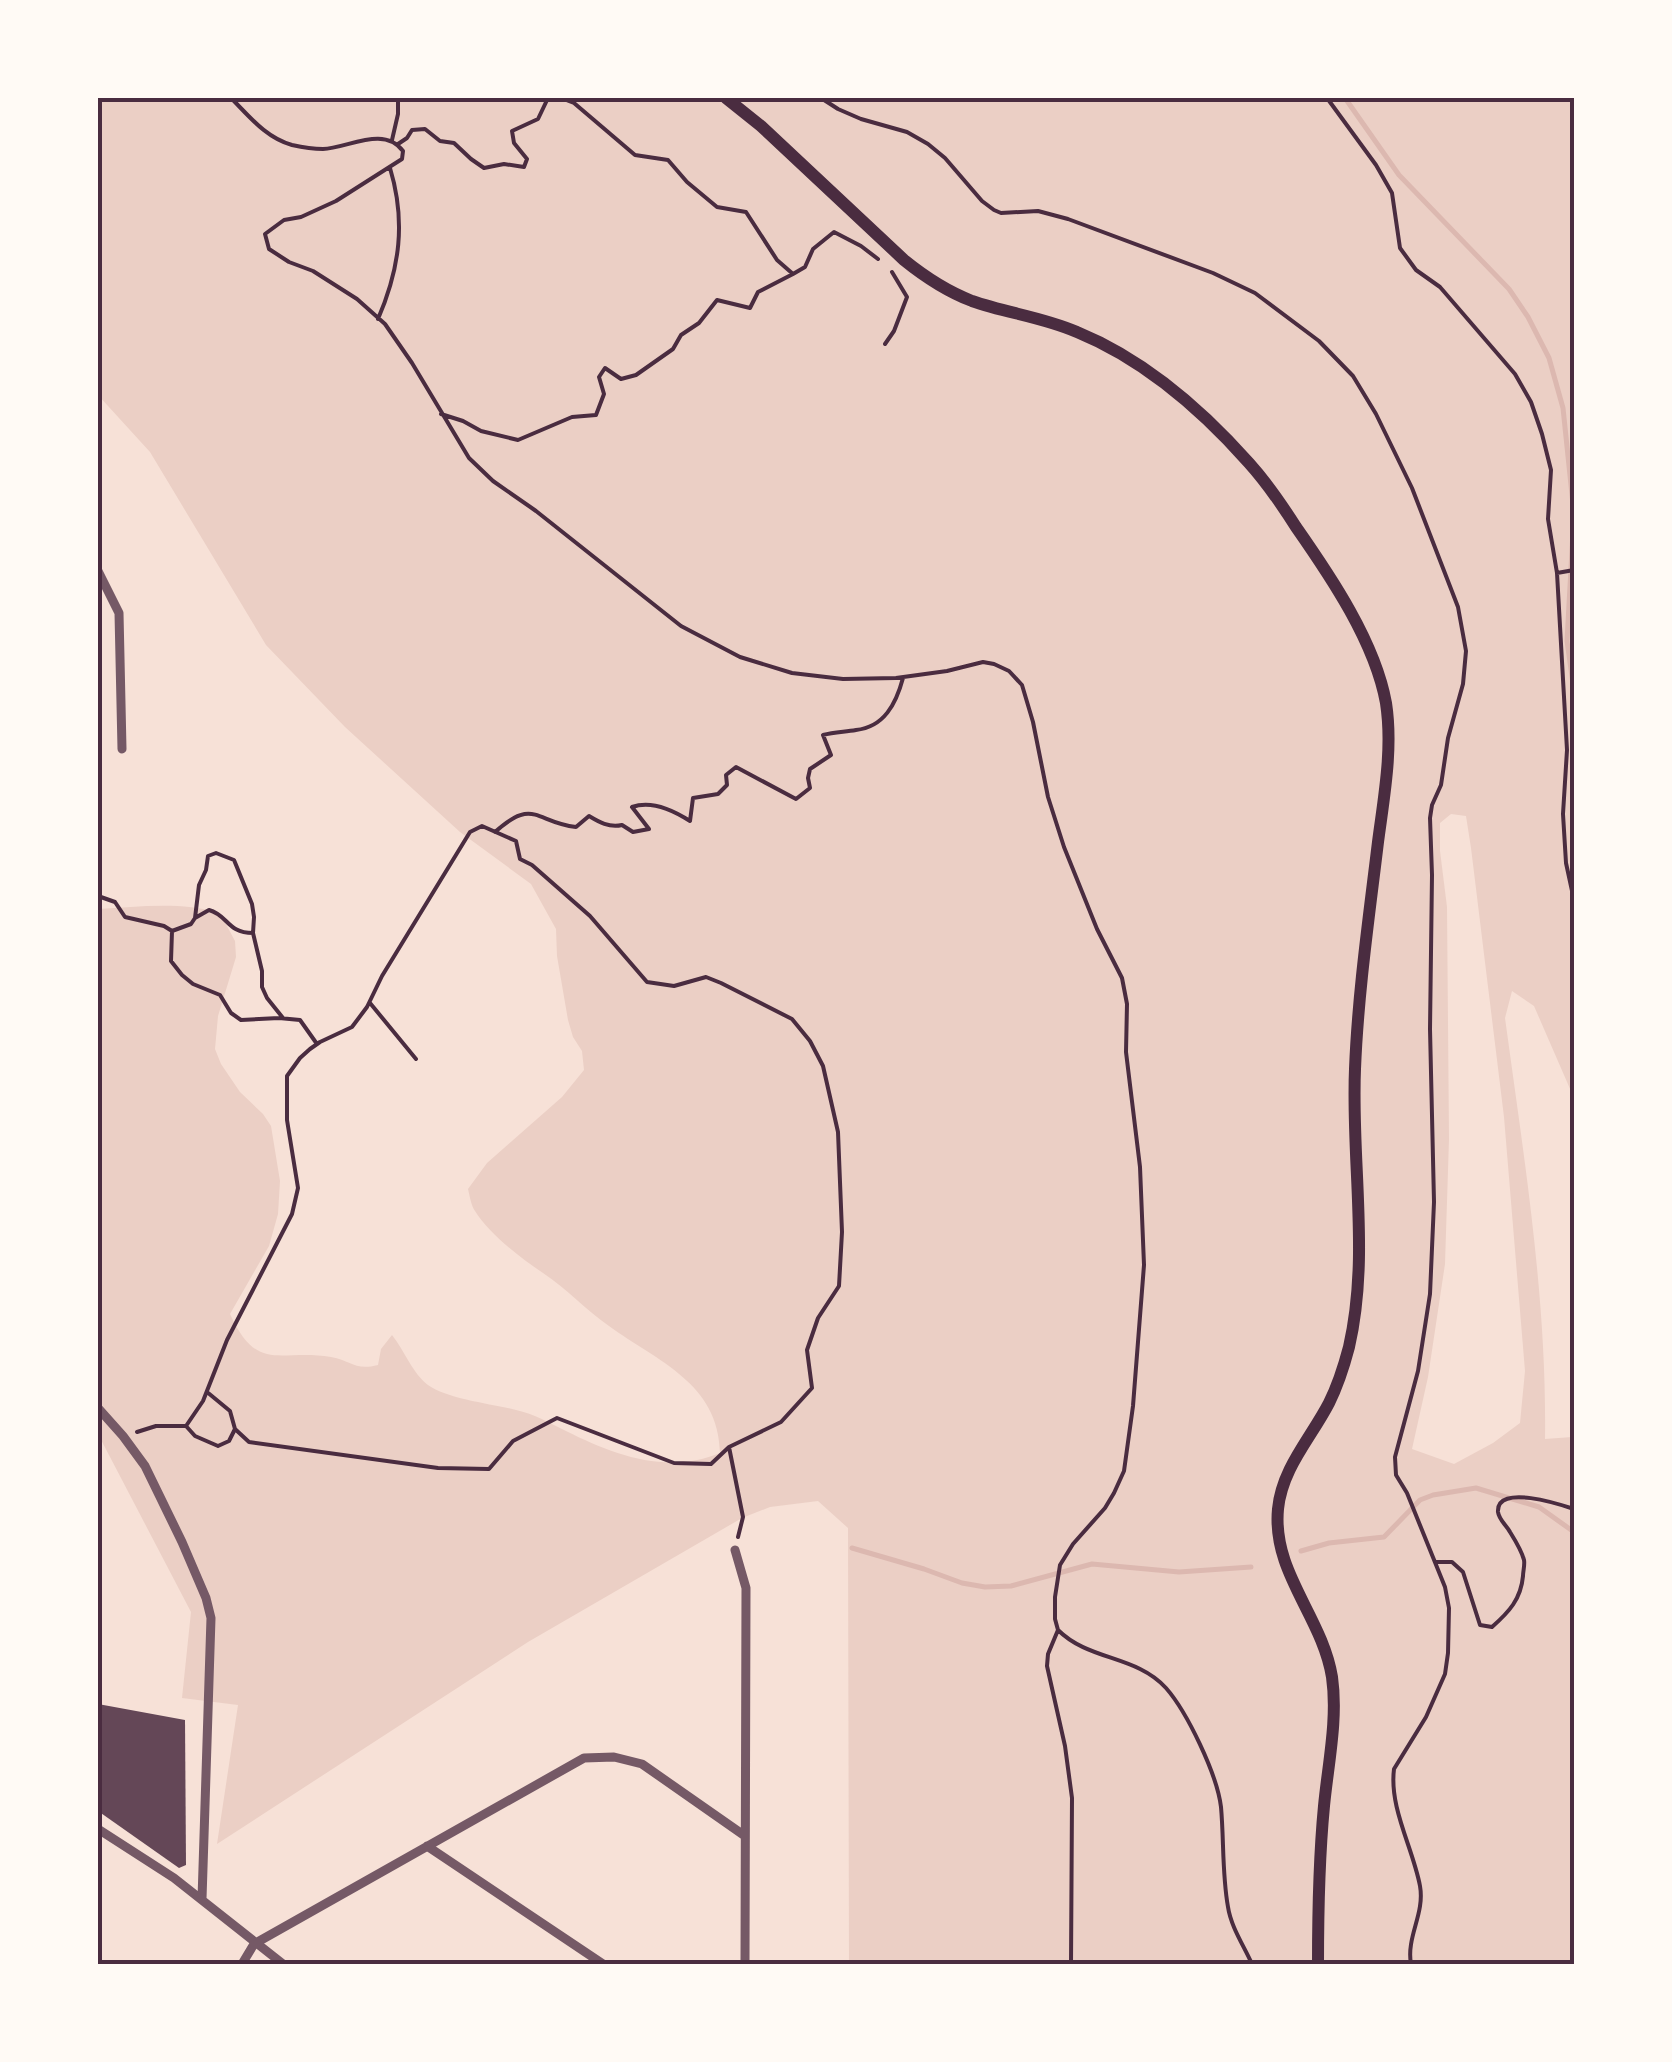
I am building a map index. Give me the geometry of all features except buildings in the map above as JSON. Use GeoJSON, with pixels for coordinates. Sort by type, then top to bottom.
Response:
{"type":"FeatureCollection","features":[{"type":"Feature","properties":{"kind":"main road"},"geometry":{"type":"LineString","coordinates":[[726,98],[926,278],[974,301],[1074,330],[1144,370],[1197,410],[1254,469],[1316,554],[1360,632],[1380,677],[1388,746],[1355,1070],[1359,1242],[1355,1312],[1336,1386],[1289,1470],[1277,1512],[1282,1560],[1316,1628],[1332,1677],[1318,1964]]}},
{"type":"Feature","properties":{"kind":"street"},"geometry":{"type":"LineString","coordinates":[[98,571],[119,613],[122,750]]}},
{"type":"Feature","properties":{"kind":"street"},"geometry":{"type":"LineString","coordinates":[[98,1408],[136,1451],[154,1483],[206,1598],[211,1618],[202,1898]]}},
{"type":"Feature","properties":{"kind":"street"},"geometry":{"type":"LineString","coordinates":[[735,1550],[746,1588],[745,1964]]}},
{"type":"Feature","properties":{"kind":"street"},"geometry":{"type":"LineString","coordinates":[[242,1964],[254,1944],[584,1758],[614,1757],[642,1764],[745,1836]]}},
{"type":"Feature","properties":{"kind":"street"},"geometry":{"type":"LineString","coordinates":[[98,1829],[202,1898],[282,1964]]}},
{"type":"Feature","properties":{"kind":"street"},"geometry":{"type":"LineString","coordinates":[[427,1846],[603,1964]]}},
{"type":"Feature","properties":{"kind":"path"},"geometry":{"type":"LineString","coordinates":[[231,98],[260,127],[288,144],[326,149],[370,139],[398,144],[403,151],[402,159],[336,201],[284,220],[265,234],[269,248],[357,299],[386,324],[469,458],[493,481],[654,605],[740,657],[792,673],[843,679],[903,678],[982,662],[1009,671],[1022,685],[1064,847],[1102,941],[1122,978],[1126,1052],[1140,1166],[1144,1265],[1124,1471],[1105,1508],[1060,1565],[1055,1608],[1058,1630],[1046,1666],[1065,1746],[1072,1798],[1071,1964]]}},
{"type":"Feature","properties":{"kind":"path"},"geometry":{"type":"LineString","coordinates":[[392,140],[398,98]]}},
{"type":"Feature","properties":{"kind":"path"},"geometry":{"type":"LineString","coordinates":[[398,144],[412,130],[425,129],[454,144],[484,168],[504,164],[524,167],[526,159],[514,144],[512,131],[538,119],[548,98]]}},
{"type":"Feature","properties":{"kind":"path"},"geometry":{"type":"LineString","coordinates":[[560,98],[574,103],[635,155],[668,160],[717,207],[746,212],[777,260],[793,274]]}},
{"type":"Feature","properties":{"kind":"path"},"geometry":{"type":"LineString","coordinates":[[822,98],[849,113],[907,132],[928,144],[994,210],[1038,211],[1080,223],[1213,273],[1255,294],[1320,341],[1353,376],[1376,414],[1412,488],[1458,606],[1466,650],[1463,684],[1430,818],[1434,1202],[1430,1294],[1418,1371],[1395,1457],[1396,1474],[1445,1587],[1449,1608],[1445,1674],[1393,1776],[1420,1886],[1420,1908],[1409,1948],[1411,1964]]}},
{"type":"Feature","properties":{"kind":"path"},"geometry":{"type":"LineString","coordinates":[[1327,98],[1392,193],[1400,248],[1416,270],[1440,288],[1515,374],[1531,402],[1551,470],[1548,519],[1557,573],[1567,750],[1562,814],[1574,900]]}},
{"type":"Feature","properties":{"kind":"path"},"geometry":{"type":"LineString","coordinates":[[378,318],[391,290],[398,260],[398,198],[390,167]]}},
{"type":"Feature","properties":{"kind":"path"},"geometry":{"type":"LineString","coordinates":[[441,414],[481,432],[518,440],[572,417],[596,414],[604,394],[599,377],[605,368],[621,379],[636,375],[673,349],[681,335],[698,323],[717,300],[750,308],[758,292],[805,267],[812,250],[834,232],[878,259],[896,276],[907,297],[885,344]]}},
{"type":"Feature","properties":{"kind":"path"},"geometry":{"type":"LineString","coordinates":[[1557,573],[1574,570]]}},
{"type":"Feature","properties":{"kind":"path"},"geometry":{"type":"LineString","coordinates":[[495,832],[524,812],[576,826],[589,816],[601,824],[622,825],[633,832],[648,829],[632,807],[644,803],[676,812],[690,821],[693,798],[718,794],[728,784],[726,775],[736,767],[796,799],[810,788],[810,769],[831,755],[823,736],[880,722],[903,678]]}},
{"type":"Feature","properties":{"kind":"path"},"geometry":{"type":"LineString","coordinates":[[186,1426],[203,1401],[206,1392],[227,1340],[292,1214],[298,1188],[287,1120],[286,1076],[317,1044],[352,1027],[470,832],[482,826],[516,841],[520,859],[532,864],[590,916],[647,982],[674,986],[706,977],[792,1019],[810,1042],[822,1066],[838,1132],[842,1232],[839,1286],[818,1318],[807,1350],[812,1388],[781,1422],[729,1446],[711,1464],[674,1463],[558,1418],[513,1441],[489,1469],[438,1468],[249,1442],[235,1429],[230,1411],[206,1392]]}},
{"type":"Feature","properties":{"kind":"path"},"geometry":{"type":"LineString","coordinates":[[196,918],[199,884],[208,856],[216,853],[234,860],[254,917],[262,986],[283,1018]]}},
{"type":"Feature","properties":{"kind":"path"},"geometry":{"type":"LineString","coordinates":[[98,896],[114,902],[125,917],[172,931]]}},
{"type":"Feature","properties":{"kind":"path"},"geometry":{"type":"LineString","coordinates":[[172,931],[191,924],[209,910],[217,912],[228,926],[253,933]]}},
{"type":"Feature","properties":{"kind":"path"},"geometry":{"type":"LineString","coordinates":[[172,931],[171,961],[182,975],[220,995],[240,1020],[300,1020],[317,1044]]}},
{"type":"Feature","properties":{"kind":"path"},"geometry":{"type":"LineString","coordinates":[[370,1003],[416,1059]]}},
{"type":"Feature","properties":{"kind":"path"},"geometry":{"type":"LineString","coordinates":[[123,1436],[156,1426],[186,1426],[195,1436],[218,1446],[229,1441],[235,1429]]}},
{"type":"Feature","properties":{"kind":"path"},"geometry":{"type":"LineString","coordinates":[[729,1446],[742,1518],[735,1550]]}},
{"type":"Feature","properties":{"kind":"path"},"geometry":{"type":"LineString","coordinates":[[1435,1562],[1452,1562],[1463,1572],[1480,1625],[1492,1627],[1510,1612],[1522,1590],[1524,1560],[1500,1518],[1500,1505],[1520,1497],[1574,1509]]}},
{"type":"Feature","properties":{"kind":"path"},"geometry":{"type":"LineString","coordinates":[[1058,1630],[1086,1650],[1132,1663],[1151,1674],[1168,1690],[1184,1715],[1218,1792],[1229,1913],[1252,1964]]}},
{"type":"Feature","properties":{"kind":"shaded area"},"geometry":{"type":"Polygon","coordinates":[[[98,98],[1574,98],[1574,1098],[1534,1006],[1512,991],[1505,1018],[1538,1281],[1545,1439],[1572,1437],[1574,1433],[1574,1964],[849,1964],[848,1528],[818,1501],[770,1507],[742,1518],[528,1642],[217,1844],[238,1705],[182,1698],[191,1612],[98,1434],[98,909],[205,909],[220,913],[235,941],[236,957],[218,1016],[215,1049],[240,1092],[271,1126],[280,1181],[278,1214],[269,1246],[230,1314],[250,1345],[272,1355],[331,1357],[370,1367],[378,1365],[381,1349],[392,1335],[423,1380],[447,1394],[529,1414],[603,1448],[641,1459],[680,1462],[720,1453],[717,1429],[697,1391],[506,1245],[481,1220],[472,1204],[468,1189],[487,1163],[562,1097],[584,1070],[582,1051],[568,1020],[556,929],[531,884],[460,832],[345,727],[266,645],[150,452],[98,395],[98,98]],[[1451,814],[1440,823],[1447,907],[1449,1139],[1445,1264],[1428,1377],[1412,1449],[1454,1464],[1520,1423],[1525,1371],[1504,1117],[1466,816],[1451,814]]]}},
{"type":"Feature","properties":{"kind":"waterway"},"geometry":{"type":"LineString","coordinates":[[1345,98],[1399,175],[1509,289],[1549,358],[1563,408],[1574,514],[1567,641],[1574,691]]}},
{"type":"Feature","properties":{"kind":"waterway"},"geometry":{"type":"LineString","coordinates":[[1301,1551],[1329,1543],[1384,1537],[1420,1500],[1476,1488],[1539,1507],[1574,1532]]}},
{"type":"Feature","properties":{"kind":"waterway"},"geometry":{"type":"LineString","coordinates":[[852,1548],[985,1587],[1011,1586],[1092,1564],[1179,1572],[1251,1567]]}}]}
